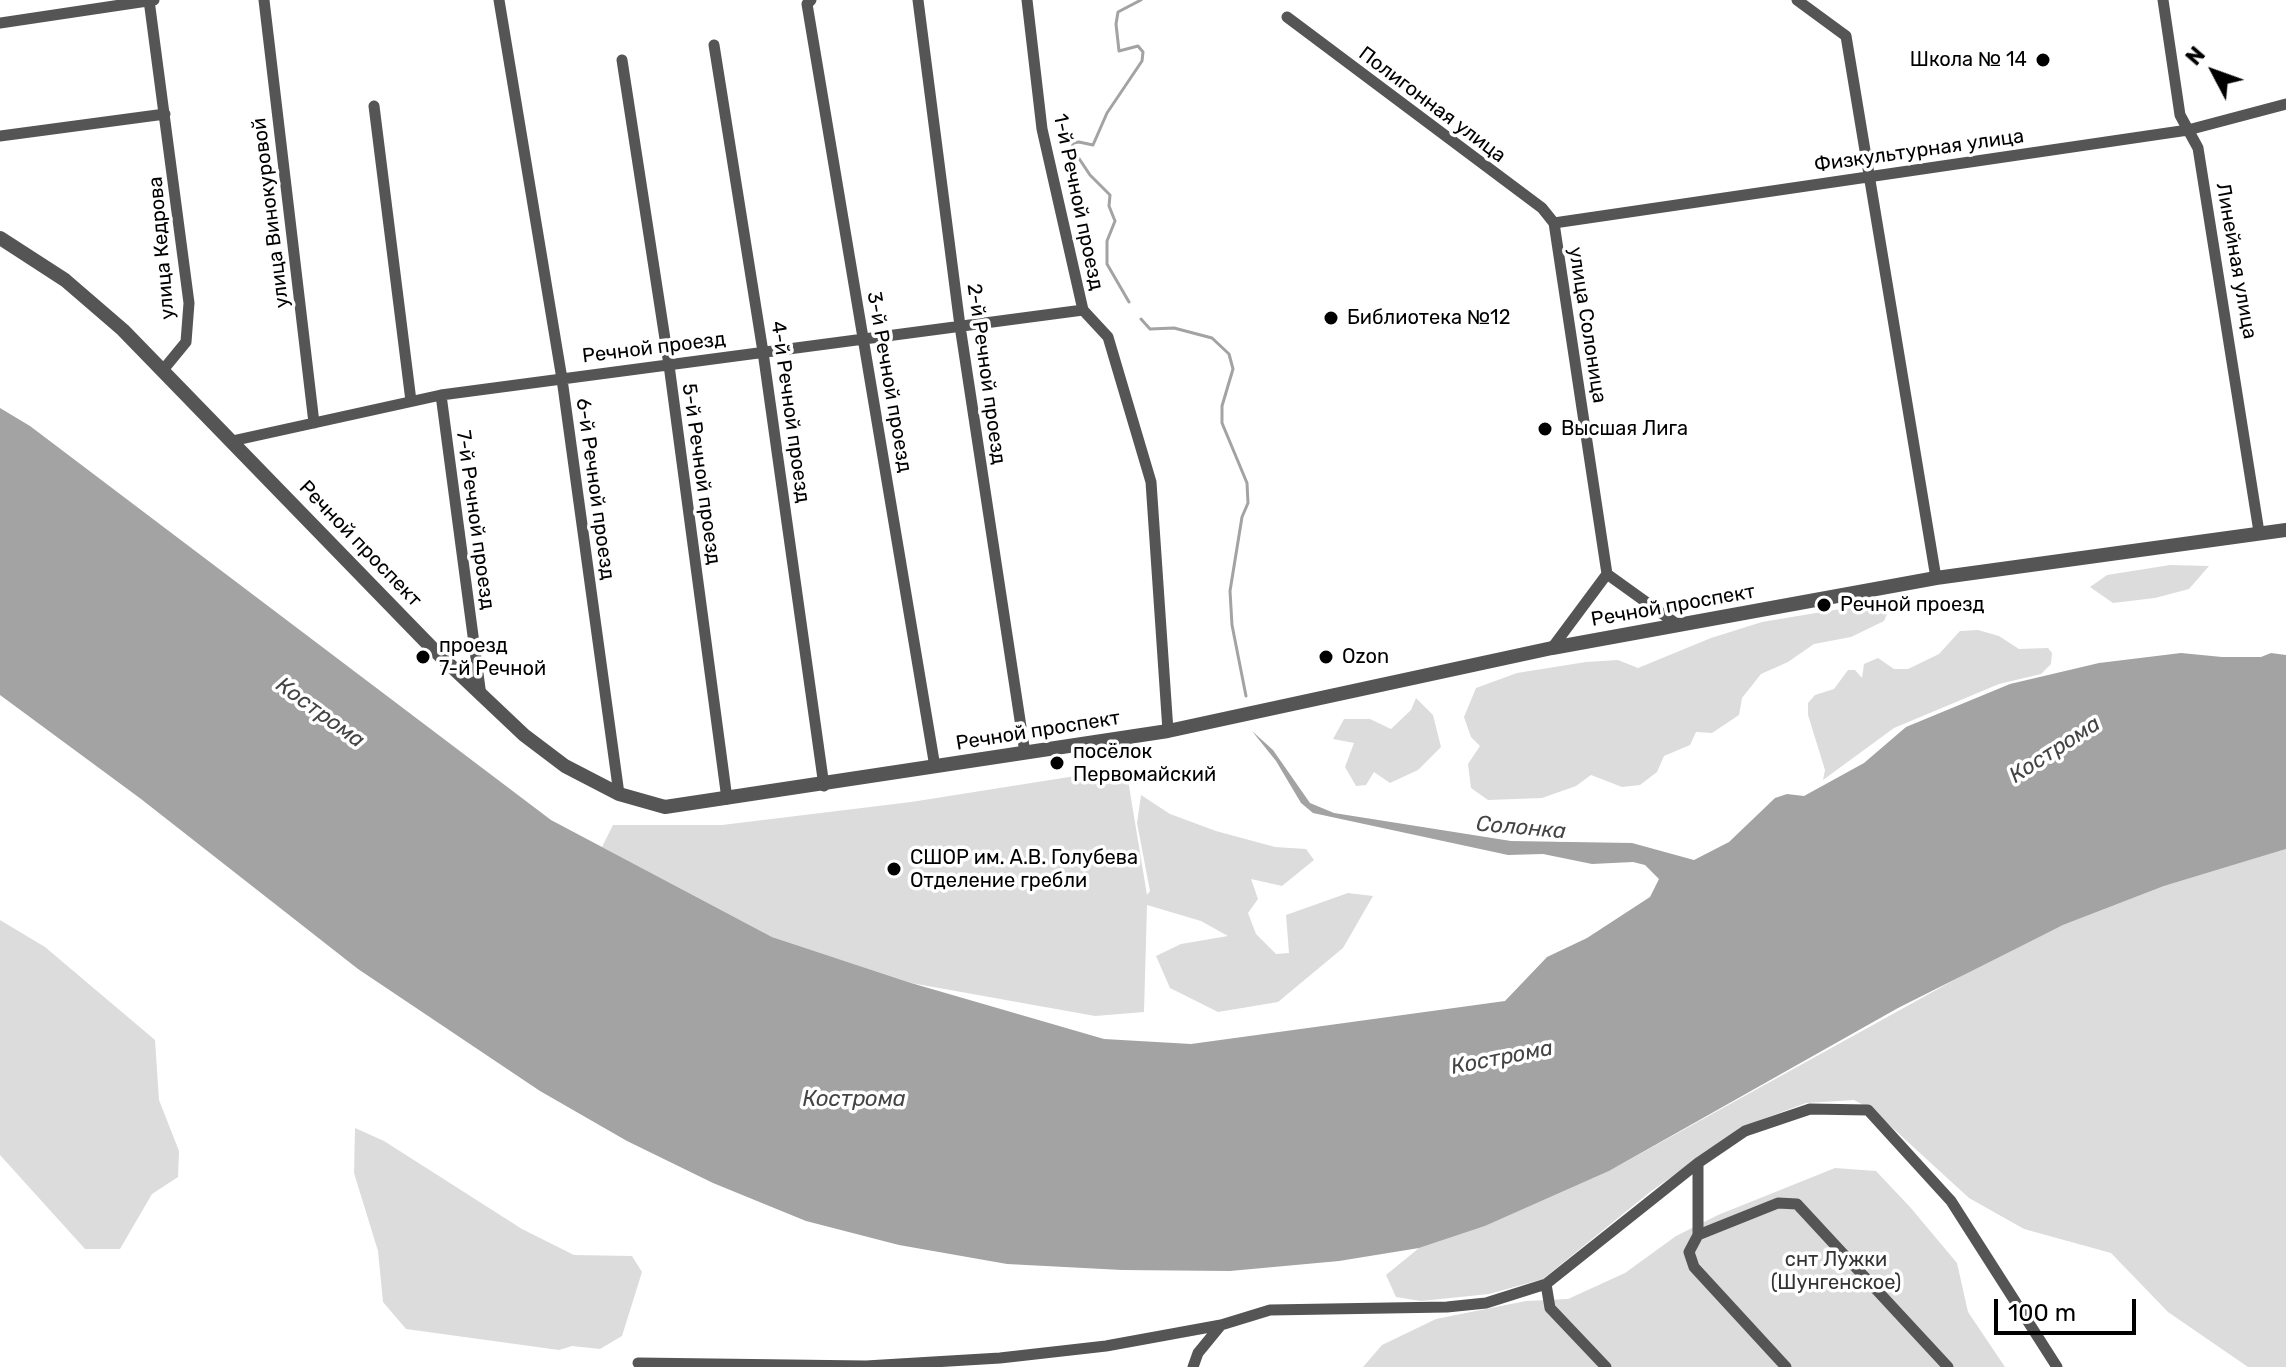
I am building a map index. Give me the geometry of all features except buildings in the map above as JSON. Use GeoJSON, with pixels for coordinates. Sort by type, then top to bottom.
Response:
{"type":"FeatureCollection","features":[{"type":"Feature","properties":{"kind":"street"},"geometry":{"type":"LineString","coordinates":[[0,23],[150,0]]}},
{"type":"Feature","properties":{"kind":"street","name":"улица Кедрова"},"geometry":{"type":"LineString","coordinates":[[150,0],[189,303],[186,342],[163,370]]}},
{"type":"Feature","properties":{"kind":"street","name":"улица Винокуровой"},"geometry":{"type":"LineString","coordinates":[[264,0],[314,423]]}},
{"type":"Feature","properties":{"kind":"street","name":"6-й Речной проезд"},"geometry":{"type":"LineString","coordinates":[[499,0],[562,379],[619,794]]}},
{"type":"Feature","properties":{"kind":"street","name":"2-й Речной проезд"},"geometry":{"type":"LineString","coordinates":[[918,0],[960,326],[1025,753]]}},
{"type":"Feature","properties":{"kind":"street","name":"1-й Речной проезд"},"geometry":{"type":"LineString","coordinates":[[1027,0],[1042,129],[1083,310],[1108,337],[1151,482],[1168,731]]}},
{"type":"Feature","properties":{"kind":"street"},"geometry":{"type":"LineString","coordinates":[[1797,0],[1846,36],[1936,578]]}},
{"type":"Feature","properties":{"kind":"street","name":"Линейная улица"},"geometry":{"type":"LineString","coordinates":[[2163,0],[2180,115],[2198,148],[2259,532]]}},
{"type":"Feature","properties":{"kind":"street","name":"3-й Речной проезд"},"geometry":{"type":"LineString","coordinates":[[809,2],[935,767]]}},
{"type":"Feature","properties":{"kind":"street","name":"Полигонная улица"},"geometry":{"type":"LineString","coordinates":[[1287,17],[1542,208],[1554,223]]}},
{"type":"Feature","properties":{"kind":"street","name":"4-й Речной проезд"},"geometry":{"type":"LineString","coordinates":[[714,45],[763,352],[824,786]]}},
{"type":"Feature","properties":{"kind":"street","name":"5-й Речной проезд"},"geometry":{"type":"LineString","coordinates":[[622,60],[669,365],[727,799]]}},
{"type":"Feature","properties":{"kind":"street","name":"Физкультурная улица"},"geometry":{"type":"LineString","coordinates":[[1554,223],[2188,130],[2286,104]]}},
{"type":"Feature","properties":{"kind":"street"},"geometry":{"type":"LineString","coordinates":[[374,106],[411,401]]}},
{"type":"Feature","properties":{"kind":"street"},"geometry":{"type":"LineString","coordinates":[[0,136],[165,114]]}},
{"type":"Feature","properties":{"kind":"street","name":"улица Солоница"},"geometry":{"type":"LineString","coordinates":[[1554,223],[1607,574]]}},
{"type":"Feature","properties":{"kind":"street","name":"Речной проспект"},"geometry":{"type":"LineString","coordinates":[[0,238],[65,280],[163,370],[481,696],[524,735],[565,766],[619,794],[665,807],[824,786],[1168,731],[1552,648],[1936,578],[2286,530]]}},
{"type":"Feature","properties":{"kind":"street","name":"Речной проезд"},"geometry":{"type":"LineString","coordinates":[[232,441],[441,395],[1083,310]]}},
{"type":"Feature","properties":{"kind":"street","name":"7-й Речной проезд"},"geometry":{"type":"LineString","coordinates":[[441,395],[481,696]]}},
{"type":"Feature","properties":{"kind":"street"},"geometry":{"type":"LineString","coordinates":[[1552,648],[1607,574],[1678,625]]}},
{"type":"Feature","properties":{"kind":"street"},"geometry":{"type":"LineString","coordinates":[[638,1363],[866,1366],[955,1361],[1106,1346],[1221,1325],[1270,1310],[1486,1303],[1546,1284],[1698,1163],[1745,1131],[1810,1109],[1868,1110],[1951,1201],[2057,1367]]}},
{"type":"Feature","properties":{"kind":"street"},"geometry":{"type":"LineString","coordinates":[[1698,1163],[1698,1235],[1689,1252],[1694,1267],[1786,1367]]}},
{"type":"Feature","properties":{"kind":"street"},"geometry":{"type":"LineString","coordinates":[[1698,1235],[1778,1203],[1797,1204],[1948,1367]]}},
{"type":"Feature","properties":{"kind":"street"},"geometry":{"type":"LineString","coordinates":[[1546,1284],[1550,1308],[1606,1367]]}},
{"type":"Feature","properties":{"kind":"street"},"geometry":{"type":"LineString","coordinates":[[1193,1367],[1198,1353],[1221,1325]]}},
{"type":"Feature","properties":{"kind":"green space"},"geometry":{"type":"Polygon","coordinates":[[[2170,565],[2209,566],[2189,589],[2155,598],[2113,603],[2090,587],[2107,575],[2170,565]]]}},
{"type":"Feature","properties":{"kind":"green space"},"geometry":{"type":"Polygon","coordinates":[[[1876,603],[1889,609],[1884,621],[1851,637],[1814,644],[1788,662],[1761,674],[1742,698],[1739,715],[1712,733],[1696,732],[1690,745],[1664,756],[1657,772],[1640,785],[1622,787],[1591,775],[1576,786],[1542,798],[1488,800],[1471,788],[1468,764],[1480,746],[1471,737],[1464,717],[1476,688],[1517,673],[1586,662],[1618,660],[1638,668],[1711,638],[1762,622],[1876,603]]]}},
{"type":"Feature","properties":{"kind":"green space"},"geometry":{"type":"Polygon","coordinates":[[[1978,630],[1999,636],[2019,649],[2048,648],[2052,653],[2051,664],[2041,674],[1999,684],[1894,728],[1823,780],[1825,770],[1808,715],[1808,703],[1815,695],[1834,689],[1848,670],[1855,670],[1862,678],[1864,664],[1878,658],[1894,669],[1908,669],[1939,654],[1960,631],[1978,630]]]}},
{"type":"Feature","properties":{"kind":"green space"},"geometry":{"type":"Polygon","coordinates":[[[1416,698],[1433,715],[1441,747],[1418,770],[1390,783],[1374,772],[1366,785],[1356,786],[1345,767],[1354,743],[1333,739],[1344,719],[1370,719],[1391,729],[1411,710],[1416,698]]]}},
{"type":"Feature","properties":{"kind":"green space","name":"СШОР им. А.В. Голубева Отделение гребли"},"geometry":{"type":"Polygon","coordinates":[[[1126,768],[1147,895],[1150,891],[1137,823],[1141,795],[1170,814],[1216,831],[1275,847],[1306,849],[1314,860],[1282,886],[1251,879],[1258,899],[1248,913],[1256,934],[1276,954],[1289,953],[1286,915],[1348,893],[1373,896],[1343,948],[1278,1002],[1218,1012],[1170,988],[1156,956],[1181,944],[1228,936],[1201,921],[1147,905],[1144,1012],[1095,1016],[911,983],[772,937],[602,847],[613,825],[722,825],[911,802],[1126,768]]]}},
{"type":"Feature","properties":{"kind":"green space"},"geometry":{"type":"Polygon","coordinates":[[[2286,849],[2286,1367],[2248,1367],[2168,1312],[2111,1253],[2024,1229],[1969,1198],[1873,1110],[1854,1100],[1806,1103],[1742,1127],[1650,1192],[1543,1279],[1489,1294],[1421,1301],[1396,1297],[1386,1275],[1419,1248],[1485,1226],[1609,1171],[1983,964],[2063,925],[2164,886],[2286,849]]]}},
{"type":"Feature","properties":{"kind":"green space"},"geometry":{"type":"Polygon","coordinates":[[[0,920],[45,947],[155,1040],[159,1100],[179,1151],[178,1177],[152,1194],[120,1249],[85,1249],[0,1155],[0,920]]]}},
{"type":"Feature","properties":{"kind":"green space"},"geometry":{"type":"Polygon","coordinates":[[[355,1128],[384,1141],[522,1229],[574,1255],[632,1256],[642,1272],[622,1336],[600,1349],[572,1346],[559,1350],[406,1329],[383,1302],[378,1251],[354,1173],[355,1128]]]}},
{"type":"Feature","properties":{"kind":"green space","name":"снт Лужки (Шунгенское)"},"geometry":{"type":"Polygon","coordinates":[[[1835,1168],[1876,1171],[1910,1207],[1957,1263],[1968,1312],[2005,1367],[1363,1367],[1382,1345],[1436,1319],[1526,1301],[1568,1299],[1625,1273],[1676,1236],[1718,1215],[1835,1168]]]}},
{"type":"Feature","properties":{"kind":"water","name":"Кострома"},"geometry":{"type":"Polygon","coordinates":[[[0,408],[30,426],[551,820],[772,937],[911,983],[1104,1039],[1191,1044],[1505,1001],[1547,957],[1587,938],[1650,897],[1659,879],[1645,865],[1633,862],[1592,864],[1543,854],[1508,855],[1313,813],[1301,803],[1276,761],[1252,731],[1273,750],[1310,803],[1334,813],[1511,841],[1632,843],[1694,860],[1729,842],[1775,798],[1787,794],[1804,796],[1864,763],[1906,727],[2010,684],[2099,663],[2181,653],[2261,657],[2271,653],[2286,655],[2286,849],[2164,886],[2063,925],[1898,1008],[1609,1171],[1485,1226],[1419,1248],[1339,1261],[1230,1271],[1007,1264],[899,1245],[806,1221],[713,1183],[627,1141],[540,1091],[358,969],[141,799],[0,695],[0,408]]]}},
{"type":"Feature","properties":{"kind":"waterway","name":"Солонка"},"geometry":{"type":"LineString","coordinates":[[1129,302],[1107,264],[1107,241],[1115,221],[1109,206],[1110,195],[1090,175],[1072,148],[1073,143],[1079,142],[1093,145],[1107,113],[1142,61],[1143,52],[1138,46],[1119,51],[1116,24],[1118,12],[1141,0]]}},
{"type":"Feature","properties":{"kind":"waterway","name":"Солонка"},"geometry":{"type":"LineString","coordinates":[[1141,319],[1150,329],[1174,328],[1212,338],[1229,354],[1233,369],[1222,406],[1222,423],[1247,483],[1248,503],[1242,517],[1230,591],[1232,625],[1246,696]]}},
{"type":"Feature","properties":{"kind":"place","name":"Школа № 14"},"geometry":{"type":"Point","coordinates":[2043,60]}},
{"type":"Feature","properties":{"kind":"place","name":"Библиотека №12"},"geometry":{"type":"Point","coordinates":[1331,318]}},
{"type":"Feature","properties":{"kind":"place","name":"Высшая Лига"},"geometry":{"type":"Point","coordinates":[1545,429]}},
{"type":"Feature","properties":{"kind":"place","name":"Речной проезд"},"geometry":{"type":"Point","coordinates":[1824,605]}},
{"type":"Feature","properties":{"kind":"place","name":"проезд 7-й Речной"},"geometry":{"type":"Point","coordinates":[423,657]}},
{"type":"Feature","properties":{"kind":"place","name":"Ozon"},"geometry":{"type":"Point","coordinates":[1326,657]}},
{"type":"Feature","properties":{"kind":"place","name":"посёлок Первомайский"},"geometry":{"type":"Point","coordinates":[1057,763]}},
{"type":"Feature","properties":{"kind":"place","name":"СШОР им. А.В. Голубева Отделение гребли"},"geometry":{"type":"Point","coordinates":[894,869]}}]}
